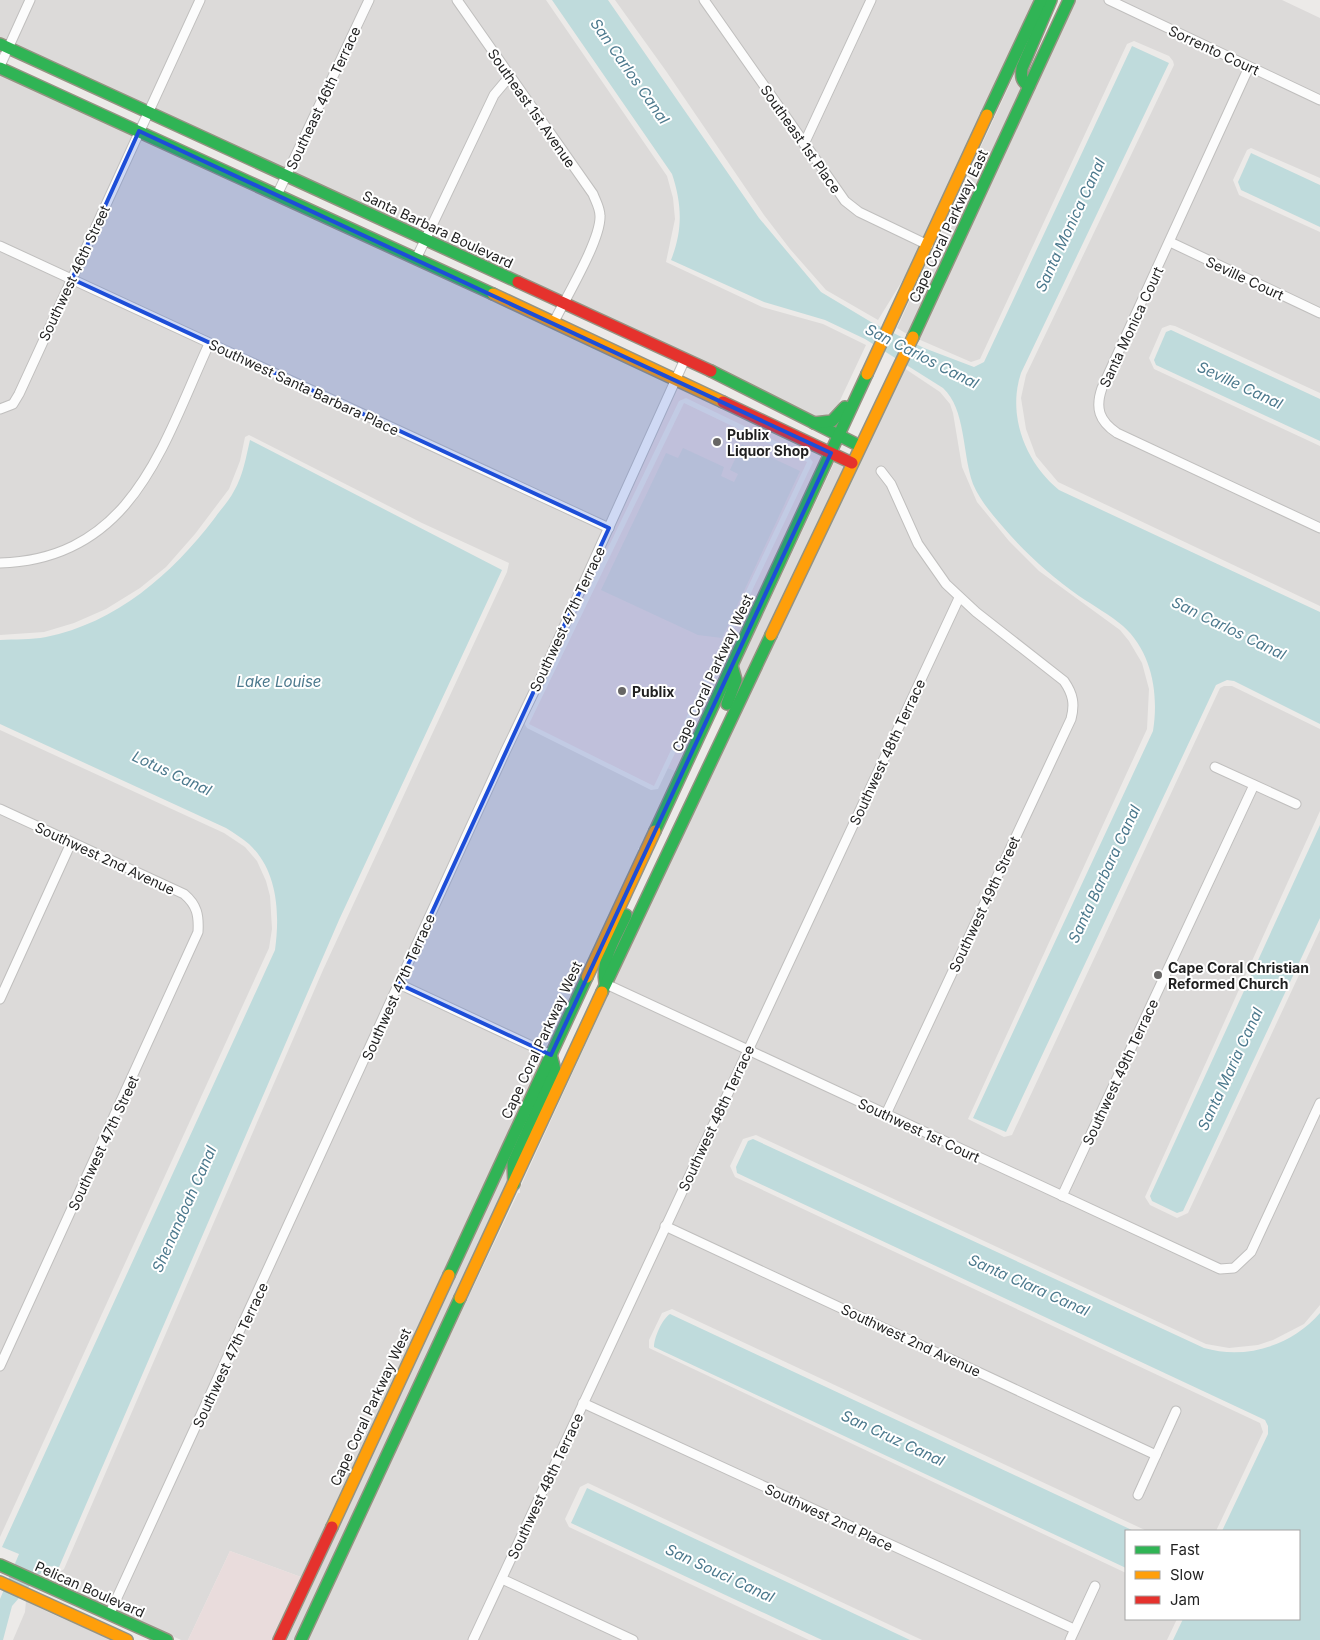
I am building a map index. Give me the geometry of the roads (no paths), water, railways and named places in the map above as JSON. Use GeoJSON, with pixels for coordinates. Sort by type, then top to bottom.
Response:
{"type":"FeatureCollection","features":[{"type":"Feature","properties":{"kind":"main road","name":"Cape Coral Parkway East"},"geometry":{"type":"LineString","coordinates":[[874,353],[887,324],[918,268],[1041,0]]}},
{"type":"Feature","properties":{"kind":"main road"},"geometry":{"type":"LineString","coordinates":[[1029,86],[1024,83],[1021,76],[1022,68],[1052,0]]}},
{"type":"Feature","properties":{"kind":"main road","name":"Cape Coral Parkway East"},"geometry":{"type":"LineString","coordinates":[[852,463],[1069,0]]}},
{"type":"Feature","properties":{"kind":"main road","name":"Santa Barbara Boulevard"},"geometry":{"type":"LineString","coordinates":[[4,46],[685,359],[771,400],[860,446]]}},
{"type":"Feature","properties":{"kind":"main road"},"geometry":{"type":"LineString","coordinates":[[0,67],[554,322],[852,463],[692,800],[514,1187],[301,1640]]}},
{"type":"Feature","properties":{"kind":"main road"},"geometry":{"type":"LineString","coordinates":[[831,453],[840,436],[874,353]]}},
{"type":"Feature","properties":{"kind":"main road"},"geometry":{"type":"LineString","coordinates":[[814,423],[830,423],[839,417],[874,353]]}},
{"type":"Feature","properties":{"kind":"main road","name":"Cape Coral Parkway West"},"geometry":{"type":"LineString","coordinates":[[279,1640],[831,453]]}},
{"type":"Feature","properties":{"kind":"main road"},"geometry":{"type":"LineString","coordinates":[[692,800],[695,773],[735,689],[735,674],[732,666]]}},
{"type":"Feature","properties":{"kind":"main road"},"geometry":{"type":"LineString","coordinates":[[606,984],[603,976],[604,965],[646,871],[645,854]]}},
{"type":"Feature","properties":{"kind":"main road"},"geometry":{"type":"LineString","coordinates":[[514,1187],[513,1163],[555,1070],[551,1054]]}},
{"type":"Feature","properties":{"kind":"main road","name":"Pelican Boulevard"},"geometry":{"type":"LineString","coordinates":[[0,1564],[167,1640]]}},
{"type":"Feature","properties":{"kind":"main road"},"geometry":{"type":"LineString","coordinates":[[0,1582],[56,1608],[102,1635],[127,1640]]}},
{"type":"Feature","properties":{"kind":"main road"},"geometry":{"type":"LineString","coordinates":[[56,1608],[71,1610],[87,1616],[110,1613]]}},
{"type":"Feature","properties":{"kind":"street"},"geometry":{"type":"LineString","coordinates":[[0,67],[4,46],[30,0]]}},
{"type":"Feature","properties":{"kind":"street","name":"Southwest 46th Street"},"geometry":{"type":"LineString","coordinates":[[2,409],[13,404],[19,394],[200,0]]}},
{"type":"Feature","properties":{"kind":"street","name":"Southeast 46th Terrace"},"geometry":{"type":"LineString","coordinates":[[277,195],[369,0]]}},
{"type":"Feature","properties":{"kind":"street","name":"Southeast 1st Avenue"},"geometry":{"type":"LineString","coordinates":[[457,0],[593,194],[599,206],[600,218],[593,242],[563,304]]}},
{"type":"Feature","properties":{"kind":"street","name":"Southeast 1st Place"},"geometry":{"type":"LineString","coordinates":[[704,0],[837,191],[859,212],[928,245]]}},
{"type":"Feature","properties":{"kind":"street"},"geometry":{"type":"LineString","coordinates":[[804,144],[871,0]]}},
{"type":"Feature","properties":{"kind":"street","name":"Sorrento Court"},"geometry":{"type":"LineString","coordinates":[[1109,0],[1320,100]]}},
{"type":"Feature","properties":{"kind":"street","name":"Santa Monica Court"},"geometry":{"type":"LineString","coordinates":[[1249,67],[1102,388],[1098,400],[1098,413],[1106,425],[1117,433],[1320,528]]}},
{"type":"Feature","properties":{"kind":"street"},"geometry":{"type":"LineString","coordinates":[[416,259],[494,95],[510,76]]}},
{"type":"Feature","properties":{"kind":"street","name":"Seville Court"},"geometry":{"type":"LineString","coordinates":[[1170,242],[1320,314]]}},
{"type":"Feature","properties":{"kind":"street","name":"Southwest Santa Barbara Place"},"geometry":{"type":"LineString","coordinates":[[0,246],[609,528]]}},
{"type":"Feature","properties":{"kind":"street"},"geometry":{"type":"LineString","coordinates":[[554,322],[563,304]]}},
{"type":"Feature","properties":{"kind":"street"},"geometry":{"type":"LineString","coordinates":[[0,563],[22,562],[61,551],[90,536],[106,525],[128,504],[144,482],[209,344]]}},
{"type":"Feature","properties":{"kind":"street","name":"Southwest 47th Terrace"},"geometry":{"type":"LineString","coordinates":[[110,1613],[685,359]]}},
{"type":"Feature","properties":{"kind":"street"},"geometry":{"type":"LineString","coordinates":[[881,471],[892,484],[918,544],[936,571],[959,598]]}},
{"type":"Feature","properties":{"kind":"street","name":"Southwest 49th Street"},"geometry":{"type":"LineString","coordinates":[[886,1114],[1071,719],[1074,707],[1071,691],[1064,681],[959,598]]}},
{"type":"Feature","properties":{"kind":"street","name":"Southwest 48th Terrace"},"geometry":{"type":"LineString","coordinates":[[473,1640],[959,598]]}},
{"type":"Feature","properties":{"kind":"street"},"geometry":{"type":"LineString","coordinates":[[1215,767],[1296,804]]}},
{"type":"Feature","properties":{"kind":"street","name":"Southwest 49th Terrace"},"geometry":{"type":"LineString","coordinates":[[1062,1196],[1254,785]]}},
{"type":"Feature","properties":{"kind":"street","name":"Southwest 2nd Avenue"},"geometry":{"type":"LineString","coordinates":[[0,809],[184,894],[194,902],[199,918]]}},
{"type":"Feature","properties":{"kind":"street"},"geometry":{"type":"LineString","coordinates":[[0,999],[71,843]]}},
{"type":"Feature","properties":{"kind":"street","name":"Southwest 47th Street"},"geometry":{"type":"LineString","coordinates":[[0,1366],[4,1347],[149,1043],[198,932],[199,918]]}},
{"type":"Feature","properties":{"kind":"street"},"geometry":{"type":"LineString","coordinates":[[398,984],[551,1054]]}},
{"type":"Feature","properties":{"kind":"street","name":"Southwest 1st Court"},"geometry":{"type":"LineString","coordinates":[[606,984],[1220,1269],[1234,1268],[1251,1252],[1320,1103]]}},
{"type":"Feature","properties":{"kind":"street","name":"Southwest 2nd Avenue"},"geometry":{"type":"LineString","coordinates":[[665,1226],[1156,1455]]}},
{"type":"Feature","properties":{"kind":"street","name":"Southwest 2nd Place"},"geometry":{"type":"LineString","coordinates":[[583,1403],[1074,1630]]}},
{"type":"Feature","properties":{"kind":"street"},"geometry":{"type":"LineString","coordinates":[[1138,1495],[1176,1411]]}},
{"type":"Feature","properties":{"kind":"street"},"geometry":{"type":"LineString","coordinates":[[502,1579],[634,1640]]}},
{"type":"Feature","properties":{"kind":"street"},"geometry":{"type":"LineString","coordinates":[[1070,1640],[1095,1586]]}},
{"type":"Feature","properties":{"kind":"water"},"geometry":{"type":"Polygon","coordinates":[[[552,0],[608,0],[759,218],[821,292],[871,322],[924,348],[974,367],[984,362],[1132,46],[1169,63],[1021,373],[1016,405],[1018,421],[1028,452],[1047,479],[1059,490],[1320,612],[1320,724],[1234,681],[1227,680],[1216,685],[1006,1132],[973,1118],[1153,731],[1155,717],[1154,688],[1147,661],[1133,636],[1123,626],[1079,596],[1044,568],[1011,536],[985,505],[976,491],[969,472],[960,419],[950,397],[943,388],[865,339],[825,320],[764,302],[671,260],[678,238],[680,217],[678,196],[672,174],[552,0]]]}},
{"type":"Feature","properties":{"kind":"water"},"geometry":{"type":"Polygon","coordinates":[[[1251,153],[1320,185],[1320,227],[1241,190],[1238,182],[1251,153]]]}},
{"type":"Feature","properties":{"kind":"water","name":"Seville Canal"},"geometry":{"type":"Polygon","coordinates":[[[1171,330],[1320,399],[1320,441],[1156,365],[1154,360],[1166,332],[1171,330]]]}},
{"type":"Feature","properties":{"kind":"water","name":"Lake Louise"},"geometry":{"type":"Polygon","coordinates":[[[250,440],[502,570],[339,920],[59,1567],[47,1566],[12,1606],[3,1640],[0,1640],[0,1599],[19,1554],[2,1547],[275,950],[277,908],[271,880],[259,855],[249,844],[226,828],[0,724],[0,640],[40,638],[72,630],[119,608],[161,577],[198,539],[230,498],[242,473],[250,440]]]}},
{"type":"Feature","properties":{"kind":"water","name":"Santa Maria Canal"},"geometry":{"type":"Polygon","coordinates":[[[1320,825],[1320,918],[1183,1211],[1177,1213],[1152,1201],[1150,1196],[1320,825]]]}},
{"type":"Feature","properties":{"kind":"water","name":"Santa Clara Canal"},"geometry":{"type":"Polygon","coordinates":[[[753,1139],[1204,1348],[1236,1352],[1252,1351],[1267,1347],[1282,1342],[1296,1334],[1320,1313],[1320,1640],[1173,1640],[1183,1620],[1300,1620],[1300,1530],[1222,1530],[1268,1434],[1268,1426],[1265,1420],[737,1173],[736,1167],[748,1141],[753,1139]]]}},
{"type":"Feature","properties":{"kind":"water","name":"San Cruz Canal"},"geometry":{"type":"Polygon","coordinates":[[[670,1314],[1132,1530],[1125,1530],[1125,1568],[654,1347],[659,1329],[670,1314]]]}},
{"type":"Feature","properties":{"kind":"water","name":"San Souci Canal"},"geometry":{"type":"Polygon","coordinates":[[[587,1488],[910,1640],[822,1640],[571,1523],[587,1488]]]}},
{"type":"Feature","properties":{"kind":"place","name":"Publix Liquor Shop"},"geometry":{"type":"Point","coordinates":[717,442]}},
{"type":"Feature","properties":{"kind":"place","name":"Publix"},"geometry":{"type":"Point","coordinates":[622,691]}},
{"type":"Feature","properties":{"kind":"place","name":"Cape Coral Christian Reformed Church"},"geometry":{"type":"Point","coordinates":[1158,975]}},
{"type":"Feature","properties":{"kind":"water label","name":"San Carlos Canal"},"geometry":{"type":"Point","coordinates":[630,71]}},
{"type":"Feature","properties":{"kind":"water label","name":"Santa Monica Canal"},"geometry":{"type":"Point","coordinates":[1070,225]}},
{"type":"Feature","properties":{"kind":"water label","name":"San Carlos Canal"},"geometry":{"type":"Point","coordinates":[922,356]}},
{"type":"Feature","properties":{"kind":"water label","name":"San Carlos Canal"},"geometry":{"type":"Point","coordinates":[1229,628]}},
{"type":"Feature","properties":{"kind":"water label","name":"Lotus Canal"},"geometry":{"type":"Point","coordinates":[172,773]}},
{"type":"Feature","properties":{"kind":"water label","name":"Santa Barbara Canal"},"geometry":{"type":"Point","coordinates":[1104,874]}},
{"type":"Feature","properties":{"kind":"water label","name":"Shenandoah Canal"},"geometry":{"type":"Point","coordinates":[184,1209]}}]}
